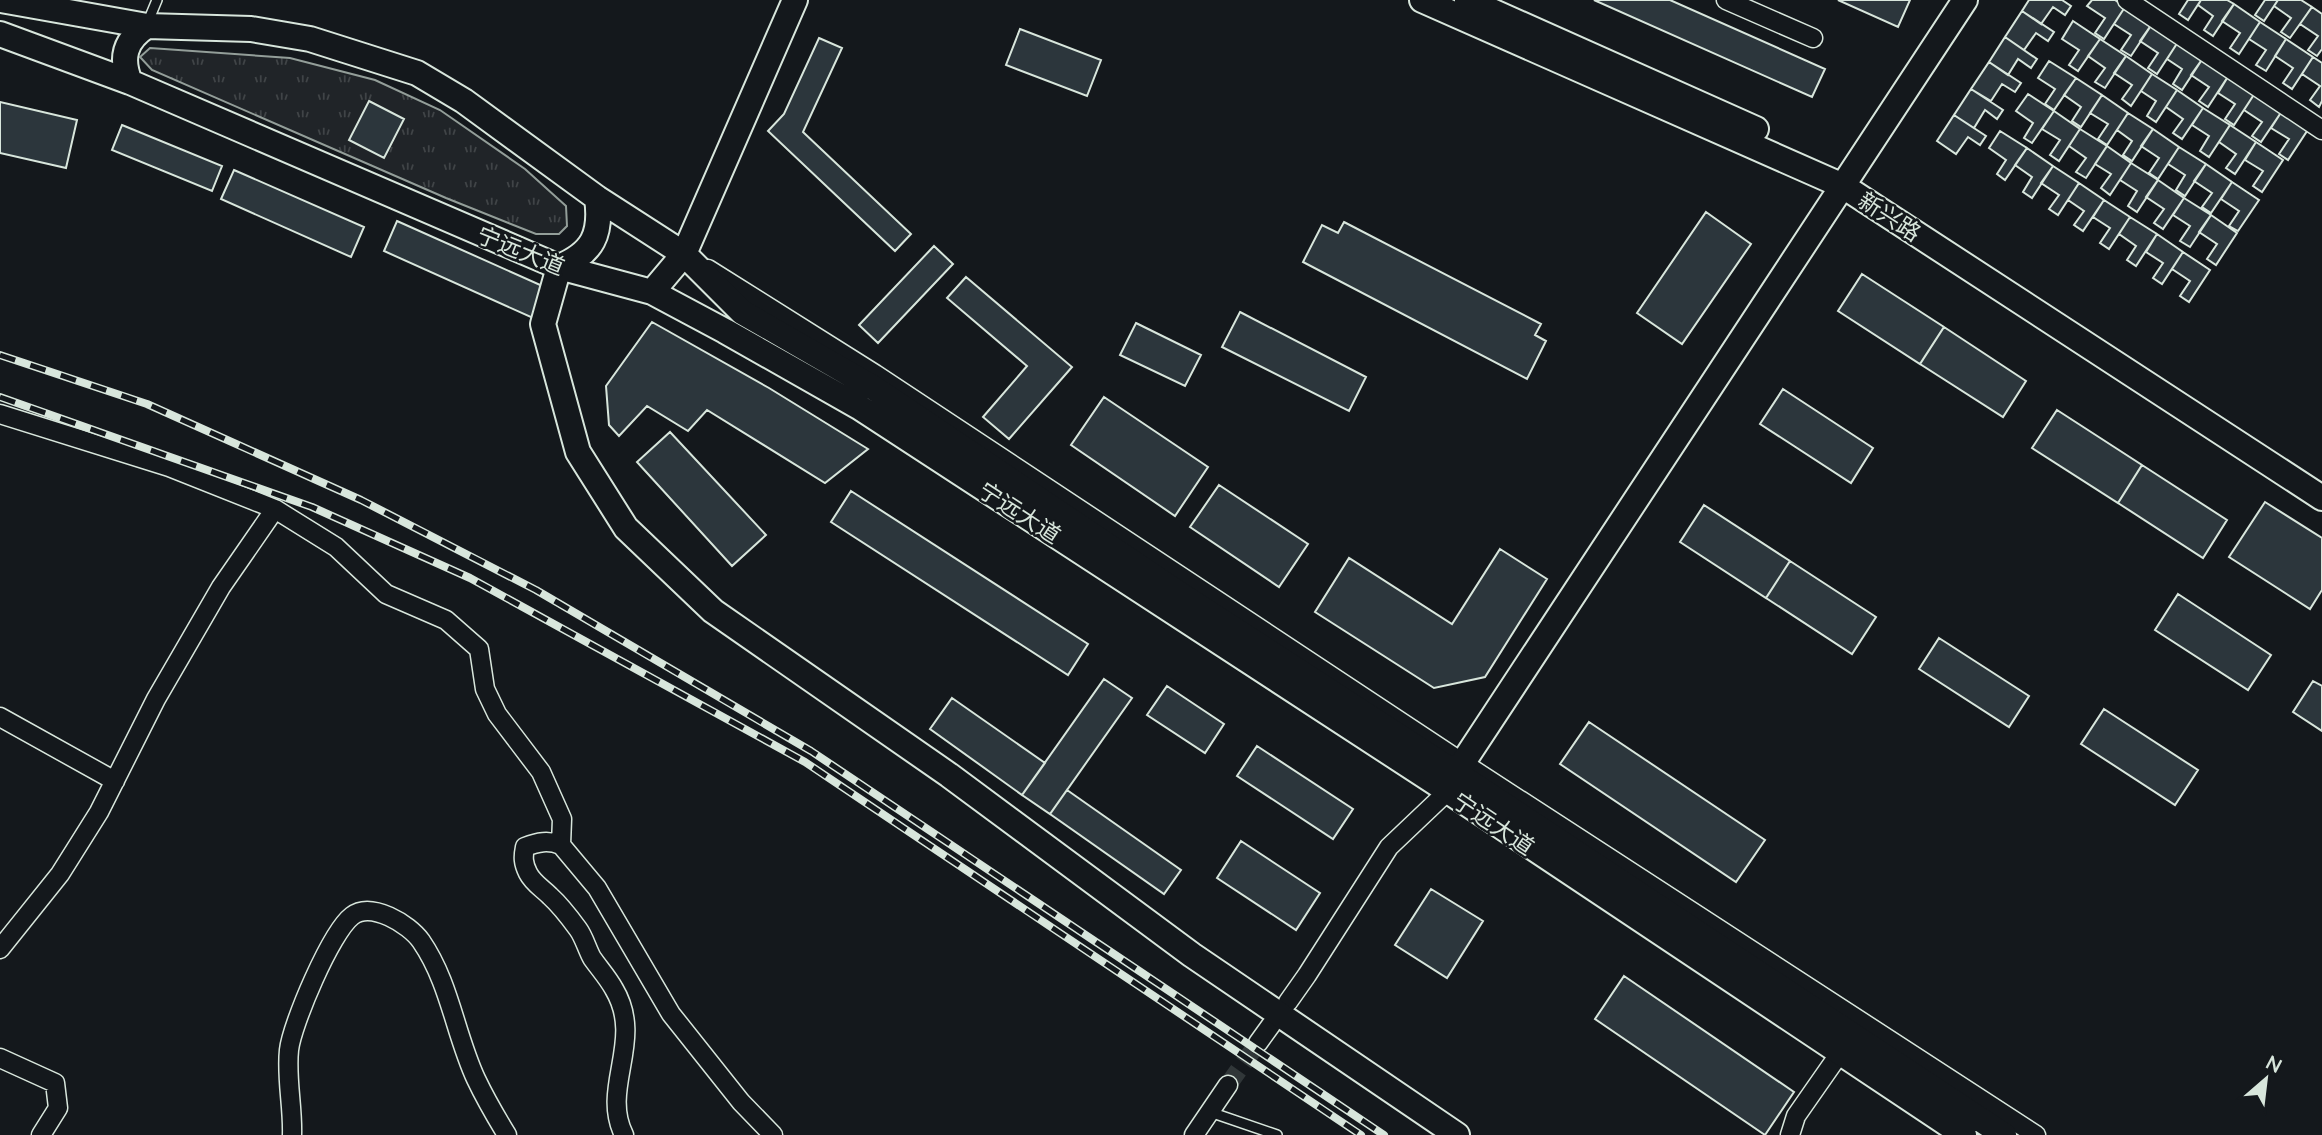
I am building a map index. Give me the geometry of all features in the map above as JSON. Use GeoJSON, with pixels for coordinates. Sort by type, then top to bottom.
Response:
{"type":"FeatureCollection","features":[{"type":"Feature","properties":{"kind":"main road","name":"宁远大道"},"geometry":{"type":"LineString","coordinates":[[1,0],[147,26],[251,29],[310,39],[417,73],[464,101],[597,198],[684,254],[742,312],[874,388],[1180,594],[2004,1135]]}},
{"type":"Feature","properties":{"kind":"main road"},"geometry":{"type":"LineString","coordinates":[[652,292],[684,254],[795,0]]}},
{"type":"Feature","properties":{"kind":"main road","name":"新兴路"},"geometry":{"type":"LineString","coordinates":[[1422,0],[1848,179],[2322,498]]}},
{"type":"Feature","properties":{"kind":"main road","name":"新兴路"},"geometry":{"type":"LineString","coordinates":[[1467,0],[1848,179],[2322,477]]}},
{"type":"Feature","properties":{"kind":"main road"},"geometry":{"type":"LineString","coordinates":[[1456,776],[1965,0]]}},
{"type":"Feature","properties":{"kind":"main road"},"geometry":{"type":"LineString","coordinates":[[130,82],[125,70],[124,56],[136,33],[147,26]]}},
{"type":"Feature","properties":{"kind":"main road","name":"宁远大道"},"geometry":{"type":"LineString","coordinates":[[0,34],[130,82],[559,267],[652,292],[859,407],[1456,776],[1840,1053],[1964,1135]]}},
{"type":"Feature","properties":{"kind":"main road"},"geometry":{"type":"LineString","coordinates":[[597,198],[600,216],[597,233],[589,248],[576,260],[559,267],[543,324],[578,452],[626,528],[713,611],[949,775],[1192,955],[1457,1135]]}},
{"type":"Feature","properties":{"kind":"street"},"geometry":{"type":"LineString","coordinates":[[1726,0],[1813,38]]}},
{"type":"Feature","properties":{"kind":"street"},"geometry":{"type":"LineString","coordinates":[[2127,0],[2322,130]]}},
{"type":"Feature","properties":{"kind":"street"},"geometry":{"type":"LineString","coordinates":[[0,414],[169,467],[275,509],[337,547],[386,594],[446,620],[479,649],[485,688],[497,714],[541,772],[562,819],[561,845]]}},
{"type":"Feature","properties":{"kind":"street"},"geometry":{"type":"LineString","coordinates":[[0,949],[61,874],[99,812],[156,699],[214,598],[275,509]]}},
{"type":"Feature","properties":{"kind":"street"},"geometry":{"type":"LineString","coordinates":[[0,717],[115,781]]}},
{"type":"Feature","properties":{"kind":"street"},"geometry":{"type":"LineString","coordinates":[[1288,1002],[1388,847],[1456,776]]}},
{"type":"Feature","properties":{"kind":"street","name":"宁远大道"},"geometry":{"type":"LineString","coordinates":[[1456,776],[2036,1135]]}},
{"type":"Feature","properties":{"kind":"street"},"geometry":{"type":"LineString","coordinates":[[624,1135],[616,1105],[626,1034],[625,1020],[615,991],[591,956],[580,931],[529,875],[523,860],[525,847],[539,841],[561,845],[597,888],[671,1014],[741,1102],[773,1135]]}},
{"type":"Feature","properties":{"kind":"street"},"geometry":{"type":"LineString","coordinates":[[292,1135],[289,1051],[292,1035],[320,965],[343,925],[354,914],[371,912],[385,915],[413,932],[422,943],[445,987],[475,1078],[507,1135]]}},
{"type":"Feature","properties":{"kind":"street"},"geometry":{"type":"LineString","coordinates":[[1258,1043],[1271,1025]]}},
{"type":"Feature","properties":{"kind":"street"},"geometry":{"type":"LineString","coordinates":[[1790,1135],[1796,1116],[1840,1053]]}},
{"type":"Feature","properties":{"kind":"street"},"geometry":{"type":"LineString","coordinates":[[0,1058],[55,1083],[58,1108],[41,1135]]}},
{"type":"Feature","properties":{"kind":"street"},"geometry":{"type":"LineString","coordinates":[[1194,1135],[1228,1085]]}},
{"type":"Feature","properties":{"kind":"lane"},"geometry":{"type":"LineString","coordinates":[[147,26],[157,0]]}},
{"type":"Feature","properties":{"kind":"lane"},"geometry":{"type":"LineString","coordinates":[[1210,1112],[1277,1135]]}},
{"type":"Feature","properties":{"kind":"green space"},"geometry":{"type":"Polygon","coordinates":[[[150,48],[290,58],[375,80],[440,110],[525,169],[566,206],[567,226],[559,234],[536,234],[446,198],[152,70],[140,57],[150,48]]]}},
{"type":"Feature","properties":{"kind":"building"},"geometry":{"type":"Polygon","coordinates":[[[1594,0],[1670,0],[1825,69],[1812,97],[1594,0]]]}},
{"type":"Feature","properties":{"kind":"building"},"geometry":{"type":"Polygon","coordinates":[[[1838,0],[1910,0],[1898,27],[1838,0]]]}},
{"type":"Feature","properties":{"kind":"building"},"geometry":{"type":"Polygon","coordinates":[[[2029,0],[2062,0],[2071,6],[2065,15],[2053,7],[2041,24],[2022,11],[2029,0]]]}},
{"type":"Feature","properties":{"kind":"building"},"geometry":{"type":"Polygon","coordinates":[[[2092,0],[2115,0],[2125,7],[2104,39],[2095,33],[2105,18],[2087,6],[2092,0]]]}},
{"type":"Feature","properties":{"kind":"building"},"geometry":{"type":"Polygon","coordinates":[[[2188,0],[2201,0],[2188,20],[2179,14],[2188,0]]]}},
{"type":"Feature","properties":{"kind":"building"},"geometry":{"type":"Polygon","coordinates":[[[2201,0],[2227,0],[2234,4],[2213,36],[2204,30],[2213,16],[2198,5],[2201,0]]]}},
{"type":"Feature","properties":{"kind":"building"},"geometry":{"type":"Polygon","coordinates":[[[2265,0],[2278,0],[2264,21],[2255,15],[2265,0]]]}},
{"type":"Feature","properties":{"kind":"building"},"geometry":{"type":"Polygon","coordinates":[[[2278,0],[2301,0],[2312,7],[2290,38],[2281,32],[2291,18],[2274,6],[2278,0]]]}},
{"type":"Feature","properties":{"kind":"building"},"geometry":{"type":"Polygon","coordinates":[[[2234,4],[2260,22],[2239,54],[2230,48],[2240,33],[2222,21],[2234,4]]]}},
{"type":"Feature","properties":{"kind":"building"},"geometry":{"type":"Polygon","coordinates":[[[2125,7],[2152,24],[2131,56],[2121,50],[2131,35],[2114,24],[2125,7]]]}},
{"type":"Feature","properties":{"kind":"building"},"geometry":{"type":"Polygon","coordinates":[[[2312,7],[2322,14],[2322,49],[2317,56],[2308,50],[2318,36],[2300,24],[2312,7]]]}},
{"type":"Feature","properties":{"kind":"building"},"geometry":{"type":"Polygon","coordinates":[[[2022,11],[2054,32],[2048,41],[2036,33],[2024,50],[2005,37],[2022,11]]]}},
{"type":"Feature","properties":{"kind":"building"},"geometry":{"type":"Polygon","coordinates":[[[2073,21],[2100,39],[2078,71],[2069,65],[2079,50],[2062,39],[2073,21]]]}},
{"type":"Feature","properties":{"kind":"building"},"geometry":{"type":"Polygon","coordinates":[[[2260,22],[2286,39],[2266,71],[2256,65],[2266,50],[2249,39],[2260,22]]]}},
{"type":"Feature","properties":{"kind":"building"},"geometry":{"type":"Polygon","coordinates":[[[2152,24],[2178,42],[2157,74],[2148,68],[2158,53],[2140,41],[2152,24]]]}},
{"type":"Feature","properties":{"kind":"building"},"geometry":{"type":"Polygon","coordinates":[[[1020,29],[1101,60],[1087,96],[1006,65],[1020,29]]]}},
{"type":"Feature","properties":{"kind":"building"},"geometry":{"type":"Polygon","coordinates":[[[2005,37],[2037,59],[2031,68],[2018,59],[2008,75],[1989,62],[2005,37]]]}},
{"type":"Feature","properties":{"kind":"building"},"geometry":{"type":"Polygon","coordinates":[[[819,38],[842,48],[803,132],[911,234],[895,251],[768,131],[784,114],[819,38]]]}},
{"type":"Feature","properties":{"kind":"building"},"geometry":{"type":"Polygon","coordinates":[[[2100,39],[2126,56],[2105,88],[2095,82],[2105,68],[2088,56],[2100,39]]]}},
{"type":"Feature","properties":{"kind":"building"},"geometry":{"type":"Polygon","coordinates":[[[2286,39],[2313,57],[2292,89],[2283,83],[2293,68],[2275,56],[2286,39]]]}},
{"type":"Feature","properties":{"kind":"building"},"geometry":{"type":"Polygon","coordinates":[[[2178,42],[2203,58],[2182,90],[2173,84],[2182,69],[2167,59],[2178,42]]]}},
{"type":"Feature","properties":{"kind":"building"},"geometry":{"type":"Polygon","coordinates":[[[2126,56],[2152,74],[2131,106],[2122,99],[2132,85],[2114,73],[2126,56]]]}},
{"type":"Feature","properties":{"kind":"building"},"geometry":{"type":"Polygon","coordinates":[[[2313,57],[2322,63],[2322,101],[2319,107],[2310,100],[2320,86],[2302,74],[2313,57]]]}},
{"type":"Feature","properties":{"kind":"building"},"geometry":{"type":"Polygon","coordinates":[[[2203,58],[2229,75],[2208,107],[2199,101],[2209,87],[2191,75],[2203,58]]]}},
{"type":"Feature","properties":{"kind":"building"},"geometry":{"type":"Polygon","coordinates":[[[2049,61],[2076,78],[2054,110],[2045,104],[2055,89],[2038,78],[2049,61]]]}},
{"type":"Feature","properties":{"kind":"building"},"geometry":{"type":"Polygon","coordinates":[[[1989,62],[2021,83],[2015,92],[2002,84],[1991,101],[1971,89],[1989,62]]]}},
{"type":"Feature","properties":{"kind":"building"},"geometry":{"type":"Polygon","coordinates":[[[2152,74],[2177,90],[2156,122],[2147,116],[2156,101],[2141,91],[2152,74]]]}},
{"type":"Feature","properties":{"kind":"building"},"geometry":{"type":"Polygon","coordinates":[[[2229,75],[2255,93],[2234,125],[2225,119],[2235,104],[2218,93],[2229,75]]]}},
{"type":"Feature","properties":{"kind":"building"},"geometry":{"type":"Polygon","coordinates":[[[2076,78],[2102,95],[2081,127],[2072,121],[2081,107],[2064,95],[2076,78]]]}},
{"type":"Feature","properties":{"kind":"building"},"geometry":{"type":"Polygon","coordinates":[[[1971,89],[2003,110],[1997,119],[1985,110],[1974,128],[1954,115],[1971,89]]]}},
{"type":"Feature","properties":{"kind":"building"},"geometry":{"type":"Polygon","coordinates":[[[2177,90],[2203,108],[2182,139],[2173,133],[2183,119],[2166,107],[2177,90]]]}},
{"type":"Feature","properties":{"kind":"building"},"geometry":{"type":"Polygon","coordinates":[[[2255,93],[2282,111],[2261,142],[2252,136],[2262,122],[2244,110],[2255,93]]]}},
{"type":"Feature","properties":{"kind":"building"},"geometry":{"type":"Polygon","coordinates":[[[2028,94],[2054,111],[2032,143],[2024,138],[2033,123],[2016,111],[2028,94]]]}},
{"type":"Feature","properties":{"kind":"building"},"geometry":{"type":"Polygon","coordinates":[[[2102,95],[2128,113],[2107,145],[2098,139],[2108,124],[2090,113],[2102,95]]]}},
{"type":"Feature","properties":{"kind":"building"},"geometry":{"type":"Polygon","coordinates":[[[369,101],[404,119],[384,158],[349,140],[369,101]]]}},
{"type":"Feature","properties":{"kind":"building"},"geometry":{"type":"Polygon","coordinates":[[[0,102],[77,120],[66,168],[0,153],[0,102]]]}},
{"type":"Feature","properties":{"kind":"building"},"geometry":{"type":"Polygon","coordinates":[[[2203,108],[2230,125],[2209,157],[2200,151],[2209,136],[2192,125],[2203,108]]]}},
{"type":"Feature","properties":{"kind":"building"},"geometry":{"type":"Polygon","coordinates":[[[2054,111],[2080,129],[2059,161],[2050,155],[2060,140],[2042,129],[2054,111]]]}},
{"type":"Feature","properties":{"kind":"building"},"geometry":{"type":"Polygon","coordinates":[[[2282,111],[2309,128],[2288,160],[2279,154],[2289,139],[2271,128],[2282,111]]]}},
{"type":"Feature","properties":{"kind":"building"},"geometry":{"type":"Polygon","coordinates":[[[2128,113],[2153,129],[2132,161],[2123,155],[2132,141],[2117,130],[2128,113]]]}},
{"type":"Feature","properties":{"kind":"building"},"geometry":{"type":"Polygon","coordinates":[[[1954,115],[1986,136],[1980,145],[1968,137],[1956,154],[1937,141],[1954,115]]]}},
{"type":"Feature","properties":{"kind":"building"},"geometry":{"type":"Polygon","coordinates":[[[122,125],[222,166],[212,191],[112,150],[122,125]]]}},
{"type":"Feature","properties":{"kind":"building"},"geometry":{"type":"Polygon","coordinates":[[[2230,125],[2256,142],[2235,174],[2226,168],[2236,154],[2219,142],[2230,125]]]}},
{"type":"Feature","properties":{"kind":"building"},"geometry":{"type":"Polygon","coordinates":[[[2080,129],[2107,146],[2086,178],[2076,172],[2086,158],[2069,146],[2080,129]]]}},
{"type":"Feature","properties":{"kind":"building"},"geometry":{"type":"Polygon","coordinates":[[[2153,129],[2179,147],[2158,179],[2149,173],[2159,158],[2141,146],[2153,129]]]}},
{"type":"Feature","properties":{"kind":"building"},"geometry":{"type":"Polygon","coordinates":[[[2000,131],[2027,148],[2005,180],[1997,174],[2006,160],[1989,148],[2000,131]]]}},
{"type":"Feature","properties":{"kind":"building"},"geometry":{"type":"Polygon","coordinates":[[[2256,142],[2283,160],[2262,192],[2253,186],[2263,171],[2245,160],[2256,142]]]}},
{"type":"Feature","properties":{"kind":"building"},"geometry":{"type":"Polygon","coordinates":[[[2107,146],[2131,163],[2110,195],[2101,188],[2111,174],[2095,164],[2107,146]]]}},
{"type":"Feature","properties":{"kind":"building"},"geometry":{"type":"Polygon","coordinates":[[[2179,147],[2206,164],[2185,196],[2176,190],[2185,175],[2168,164],[2179,147]]]}},
{"type":"Feature","properties":{"kind":"building"},"geometry":{"type":"Polygon","coordinates":[[[2027,148],[2053,166],[2032,198],[2023,192],[2032,177],[2015,165],[2027,148]]]}},
{"type":"Feature","properties":{"kind":"building"},"geometry":{"type":"Polygon","coordinates":[[[2131,163],[2158,180],[2137,212],[2128,206],[2137,191],[2120,180],[2131,163]]]}},
{"type":"Feature","properties":{"kind":"building"},"geometry":{"type":"Polygon","coordinates":[[[2206,164],[2232,182],[2211,213],[2202,207],[2212,193],[2194,181],[2206,164]]]}},
{"type":"Feature","properties":{"kind":"building"},"geometry":{"type":"Polygon","coordinates":[[[2053,166],[2079,183],[2058,215],[2049,209],[2059,195],[2041,183],[2053,166]]]}},
{"type":"Feature","properties":{"kind":"building"},"geometry":{"type":"Polygon","coordinates":[[[234,170],[364,227],[351,257],[221,199],[234,170]]]}},
{"type":"Feature","properties":{"kind":"building"},"geometry":{"type":"Polygon","coordinates":[[[2158,180],[2184,198],[2163,229],[2154,223],[2164,209],[2146,197],[2158,180]]]}},
{"type":"Feature","properties":{"kind":"building"},"geometry":{"type":"Polygon","coordinates":[[[2232,182],[2259,200],[2238,231],[2229,226],[2239,211],[2221,199],[2232,182]]]}},
{"type":"Feature","properties":{"kind":"building"},"geometry":{"type":"Polygon","coordinates":[[[2079,183],[2104,200],[2083,231],[2074,225],[2084,211],[2068,200],[2079,183]]]}},
{"type":"Feature","properties":{"kind":"building"},"geometry":{"type":"Polygon","coordinates":[[[2184,198],[2211,215],[2190,247],[2180,241],[2190,226],[2173,215],[2184,198]]]}},
{"type":"Feature","properties":{"kind":"building"},"geometry":{"type":"Polygon","coordinates":[[[2104,200],[2130,217],[2109,249],[2100,243],[2110,228],[2093,217],[2104,200]]]}},
{"type":"Feature","properties":{"kind":"building"},"geometry":{"type":"Polygon","coordinates":[[[1706,212],[1751,244],[1682,344],[1637,313],[1706,212]]]}},
{"type":"Feature","properties":{"kind":"building"},"geometry":{"type":"Polygon","coordinates":[[[2211,215],[2237,233],[2216,265],[2207,259],[2217,244],[2199,232],[2211,215]]]}},
{"type":"Feature","properties":{"kind":"building"},"geometry":{"type":"Polygon","coordinates":[[[2130,217],[2157,234],[2136,266],[2127,260],[2136,246],[2119,234],[2130,217]]]}},
{"type":"Feature","properties":{"kind":"building"},"geometry":{"type":"Polygon","coordinates":[[[397,221],[547,288],[533,318],[384,251],[397,221]]]}},
{"type":"Feature","properties":{"kind":"building"},"geometry":{"type":"Polygon","coordinates":[[[1344,222],[1541,324],[1535,335],[1546,341],[1527,379],[1303,262],[1322,225],[1338,233],[1344,222]]]}},
{"type":"Feature","properties":{"kind":"building"},"geometry":{"type":"Polygon","coordinates":[[[2157,234],[2183,252],[2162,284],[2153,278],[2163,263],[2146,252],[2157,234]]]}},
{"type":"Feature","properties":{"kind":"building"},"geometry":{"type":"Polygon","coordinates":[[[934,246],[953,264],[878,343],[859,325],[934,246]]]}},
{"type":"Feature","properties":{"kind":"building"},"geometry":{"type":"Polygon","coordinates":[[[2183,252],[2210,270],[2189,302],[2180,296],[2190,281],[2172,269],[2183,252]]]}},
{"type":"Feature","properties":{"kind":"building"},"geometry":{"type":"Polygon","coordinates":[[[1862,274],[1944,327],[1920,364],[1838,311],[1862,274]]]}},
{"type":"Feature","properties":{"kind":"building"},"geometry":{"type":"Polygon","coordinates":[[[966,277],[1072,367],[1009,439],[983,417],[1027,366],[947,298],[966,277]]]}},
{"type":"Feature","properties":{"kind":"building"},"geometry":{"type":"Polygon","coordinates":[[[1240,312],[1366,377],[1349,411],[1222,347],[1240,312]]]}},
{"type":"Feature","properties":{"kind":"building"},"geometry":{"type":"Polygon","coordinates":[[[652,322],[769,388],[868,449],[825,483],[707,410],[688,431],[647,406],[619,436],[609,425],[606,386],[652,322]]]}},
{"type":"Feature","properties":{"kind":"building"},"geometry":{"type":"Polygon","coordinates":[[[1136,323],[1201,355],[1185,386],[1120,355],[1136,323]]]}},
{"type":"Feature","properties":{"kind":"building"},"geometry":{"type":"Polygon","coordinates":[[[1944,327],[2026,381],[2003,417],[1920,364],[1944,327]]]}},
{"type":"Feature","properties":{"kind":"building"},"geometry":{"type":"Polygon","coordinates":[[[1783,389],[1873,448],[1851,483],[1760,424],[1783,389]]]}},
{"type":"Feature","properties":{"kind":"building"},"geometry":{"type":"Polygon","coordinates":[[[1104,397],[1208,467],[1175,516],[1071,445],[1104,397]]]}},
{"type":"Feature","properties":{"kind":"building"},"geometry":{"type":"Polygon","coordinates":[[[2057,410],[2142,465],[2118,503],[2032,448],[2057,410]]]}},
{"type":"Feature","properties":{"kind":"building"},"geometry":{"type":"Polygon","coordinates":[[[670,432],[766,535],[732,566],[637,462],[670,432]]]}},
{"type":"Feature","properties":{"kind":"building"},"geometry":{"type":"Polygon","coordinates":[[[2142,465],[2227,520],[2203,558],[2118,503],[2142,465]]]}},
{"type":"Feature","properties":{"kind":"building"},"geometry":{"type":"Polygon","coordinates":[[[1219,485],[1308,544],[1279,587],[1190,527],[1219,485]]]}},
{"type":"Feature","properties":{"kind":"building"},"geometry":{"type":"Polygon","coordinates":[[[851,491],[1088,644],[1068,675],[831,522],[851,491]]]}},
{"type":"Feature","properties":{"kind":"building"},"geometry":{"type":"Polygon","coordinates":[[[2265,502],[2322,538],[2322,590],[2310,609],[2229,557],[2265,502]]]}},
{"type":"Feature","properties":{"kind":"building"},"geometry":{"type":"Polygon","coordinates":[[[1704,505],[1790,561],[1766,598],[1680,542],[1704,505]]]}},
{"type":"Feature","properties":{"kind":"building"},"geometry":{"type":"Polygon","coordinates":[[[1500,549],[1547,579],[1485,677],[1434,688],[1315,612],[1349,558],[1452,624],[1500,549]]]}},
{"type":"Feature","properties":{"kind":"building"},"geometry":{"type":"Polygon","coordinates":[[[1790,561],[1876,617],[1852,654],[1766,598],[1790,561]]]}},
{"type":"Feature","properties":{"kind":"building"},"geometry":{"type":"Polygon","coordinates":[[[2178,594],[2271,655],[2248,690],[2155,630],[2178,594]]]}},
{"type":"Feature","properties":{"kind":"building"},"geometry":{"type":"Polygon","coordinates":[[[1939,638],[2029,696],[2009,727],[1919,669],[1939,638]]]}},
{"type":"Feature","properties":{"kind":"building"},"geometry":{"type":"Polygon","coordinates":[[[1104,679],[1132,698],[1050,814],[1022,795],[1104,679]]]}},
{"type":"Feature","properties":{"kind":"building"},"geometry":{"type":"Polygon","coordinates":[[[2313,681],[2322,686],[2322,731],[2293,712],[2313,681]]]}},
{"type":"Feature","properties":{"kind":"building"},"geometry":{"type":"Polygon","coordinates":[[[1167,686],[1224,724],[1205,753],[1147,715],[1167,686]]]}},
{"type":"Feature","properties":{"kind":"building"},"geometry":{"type":"Polygon","coordinates":[[[952,698],[1045,763],[1022,795],[930,729],[952,698]]]}},
{"type":"Feature","properties":{"kind":"building"},"geometry":{"type":"Polygon","coordinates":[[[2104,709],[2198,770],[2175,805],[2081,744],[2104,709]]]}},
{"type":"Feature","properties":{"kind":"building"},"geometry":{"type":"Polygon","coordinates":[[[1589,722],[1765,840],[1736,882],[1560,764],[1589,722]]]}},
{"type":"Feature","properties":{"kind":"building"},"geometry":{"type":"Polygon","coordinates":[[[1257,746],[1353,809],[1333,839],[1237,776],[1257,746]]]}},
{"type":"Feature","properties":{"kind":"building"},"geometry":{"type":"Polygon","coordinates":[[[1067,790],[1181,870],[1164,894],[1050,814],[1067,790]]]}},
{"type":"Feature","properties":{"kind":"building"},"geometry":{"type":"Polygon","coordinates":[[[1241,841],[1320,893],[1296,930],[1217,878],[1241,841]]]}},
{"type":"Feature","properties":{"kind":"building"},"geometry":{"type":"Polygon","coordinates":[[[1431,889],[1483,921],[1447,978],[1395,945],[1431,889]]]}},
{"type":"Feature","properties":{"kind":"building"},"geometry":{"type":"Polygon","coordinates":[[[1624,976],[1794,1092],[1765,1135],[1595,1019],[1624,976]]]}},
{"type":"Feature","properties":{"kind":"tunnel"},"geometry":{"type":"LineString","coordinates":[[1228,1085],[1258,1043]]}},
{"type":"Feature","properties":{"kind":"railway"},"geometry":{"type":"LineString","coordinates":[[0,355],[147,404],[361,500],[536,590],[811,751],[1384,1135]]}},
{"type":"Feature","properties":{"kind":"railway"},"geometry":{"type":"LineString","coordinates":[[0,397],[312,507],[470,578],[805,762],[1361,1135]]}}]}
